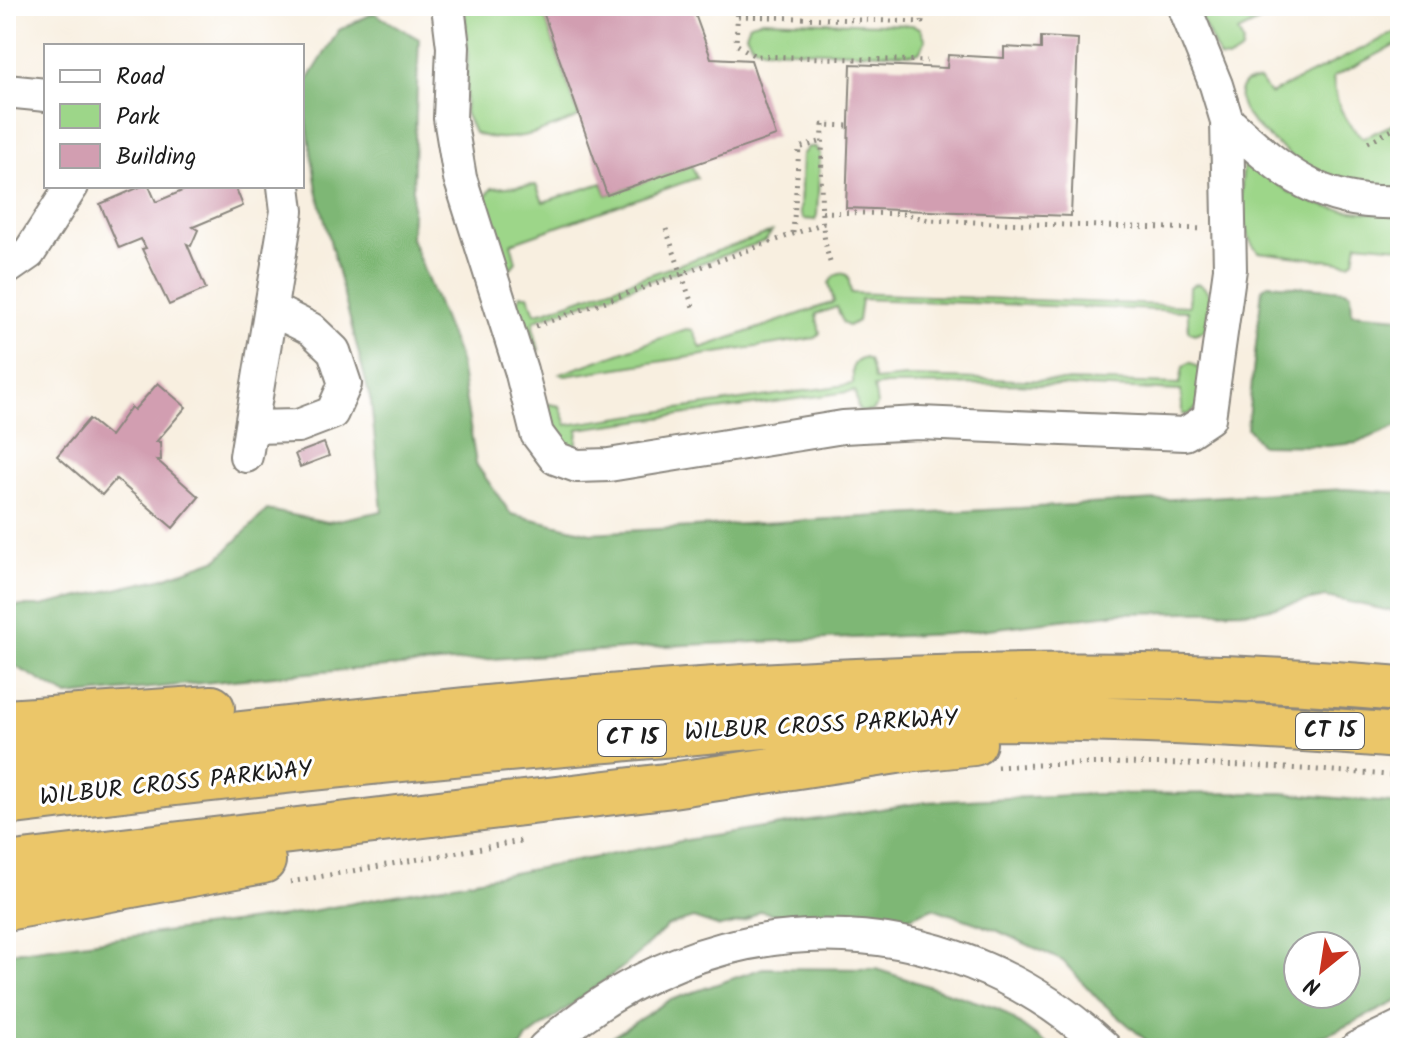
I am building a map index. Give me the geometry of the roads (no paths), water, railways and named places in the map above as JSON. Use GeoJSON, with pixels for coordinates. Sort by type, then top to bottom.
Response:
{"type":"FeatureCollection","features":[{"type":"Feature","properties":{"kind":"highway"},"geometry":{"type":"LineString","coordinates":[[1093,675],[1253,662],[1400,666]]}},
{"type":"Feature","properties":{"kind":"highway","name":"WILBUR CROSS PARKWAY"},"geometry":{"type":"LineString","coordinates":[[6,761],[638,695],[910,678],[1188,676],[1400,689]]}},
{"type":"Feature","properties":{"kind":"highway"},"geometry":{"type":"LineString","coordinates":[[6,722],[428,694],[638,695]]}},
{"type":"Feature","properties":{"kind":"highway","name":"WILBUR CROSS PARKWAY"},"geometry":{"type":"LineString","coordinates":[[6,803],[442,756],[806,724],[987,717],[1260,727],[1400,736]]}},
{"type":"Feature","properties":{"kind":"highway"},"geometry":{"type":"LineString","coordinates":[[6,865],[665,786],[943,746],[1260,727]]}},
{"type":"Feature","properties":{"kind":"highway"},"geometry":{"type":"LineString","coordinates":[[6,908],[665,786]]}},
{"type":"Feature","properties":{"kind":"street"},"geometry":{"type":"LineString","coordinates":[[448,6],[453,47],[450,118],[460,178],[521,370],[537,434],[555,458],[577,466],[609,465],[843,427],[904,424],[1185,434],[1209,418],[1230,269],[1227,121],[1184,6]]}},
{"type":"Feature","properties":{"kind":"street"},"geometry":{"type":"LineString","coordinates":[[6,91],[44,95]]}},
{"type":"Feature","properties":{"kind":"street"},"geometry":{"type":"LineString","coordinates":[[1227,121],[1268,158],[1315,190],[1350,200],[1400,202]]}},
{"type":"Feature","properties":{"kind":"street"},"geometry":{"type":"LineString","coordinates":[[6,269],[29,253],[71,188]]}},
{"type":"Feature","properties":{"kind":"street"},"geometry":{"type":"LineString","coordinates":[[271,309],[311,329],[334,351],[345,384],[332,413],[249,441],[287,211],[284,188]]}},
{"type":"Feature","properties":{"kind":"street"},"geometry":{"type":"LineString","coordinates":[[544,1048],[592,1008],[678,962],[750,943],[820,935],[895,940],[966,960],[1035,994],[1065,1014],[1105,1048]]}},
{"type":"Feature","properties":{"kind":"street"},"geometry":{"type":"LineString","coordinates":[[1367,1046],[1400,1027]]}}]}
